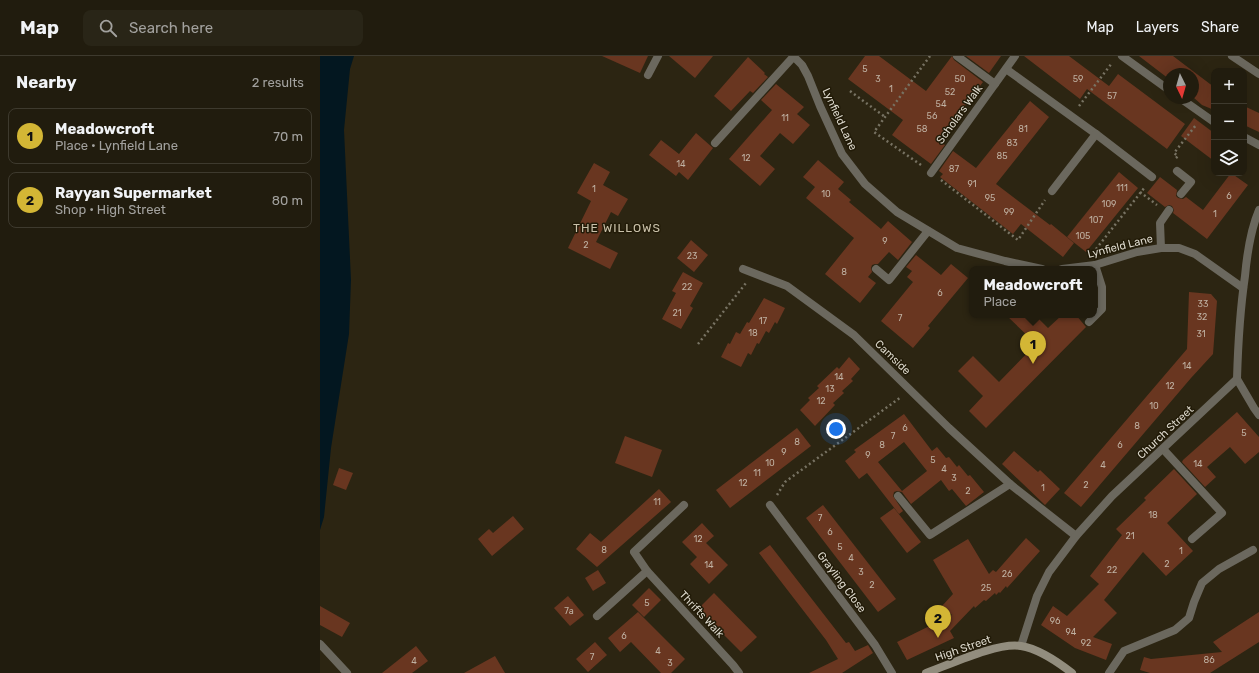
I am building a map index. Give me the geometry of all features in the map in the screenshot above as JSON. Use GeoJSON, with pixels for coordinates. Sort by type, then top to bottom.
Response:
{"type":"FeatureCollection","features":[{"type":"Feature","properties":{"kind":"street"},"geometry":{"type":"LineString","coordinates":[[648,75],[658,56]]}},
{"type":"Feature","properties":{"kind":"street","name":"Lynfield Lane"},"geometry":{"type":"LineString","coordinates":[[715,143],[793,56],[802,65],[808,76],[842,154],[865,184],[897,212],[957,248],[1028,266]]}},
{"type":"Feature","properties":{"kind":"street"},"geometry":{"type":"LineString","coordinates":[[957,56],[995,84]]}},
{"type":"Feature","properties":{"kind":"street","name":"Scholars Walk"},"geometry":{"type":"LineString","coordinates":[[931,173],[1014,56]]}},
{"type":"Feature","properties":{"kind":"street"},"geometry":{"type":"LineString","coordinates":[[1122,56],[1163,86]]}},
{"type":"Feature","properties":{"kind":"street"},"geometry":{"type":"LineString","coordinates":[[1232,56],[1259,74]]}},
{"type":"Feature","properties":{"kind":"street"},"geometry":{"type":"LineString","coordinates":[[1006,69],[1096,134],[1152,177]]}},
{"type":"Feature","properties":{"kind":"street"},"geometry":{"type":"LineString","coordinates":[[1188,104],[1211,120]]}},
{"type":"Feature","properties":{"kind":"street"},"geometry":{"type":"LineString","coordinates":[[1052,191],[1096,134]]}},
{"type":"Feature","properties":{"kind":"street"},"geometry":{"type":"LineString","coordinates":[[1247,139],[1259,145]]}},
{"type":"Feature","properties":{"kind":"street"},"geometry":{"type":"LineString","coordinates":[[1177,171],[1191,182],[1182,194]]}},
{"type":"Feature","properties":{"kind":"street"},"geometry":{"type":"LineString","coordinates":[[1259,210],[1255,219],[1248,250],[1243,288],[1239,321],[1238,379],[1259,415]]}},
{"type":"Feature","properties":{"kind":"street"},"geometry":{"type":"LineString","coordinates":[[1161,248],[1160,223],[1168,212]]}},
{"type":"Feature","properties":{"kind":"street"},"geometry":{"type":"LineString","coordinates":[[876,268],[889,280],[928,230]]}},
{"type":"Feature","properties":{"kind":"street","name":"Lynfield Lane"},"geometry":{"type":"LineString","coordinates":[[1087,266],[1095,265],[1136,252],[1161,248],[1179,248],[1195,254],[1243,288]]}},
{"type":"Feature","properties":{"kind":"street","name":"Camside"},"geometry":{"type":"LineString","coordinates":[[743,269],[787,286],[854,335],[1010,484],[1076,536]]}},
{"type":"Feature","properties":{"kind":"street"},"geometry":{"type":"LineString","coordinates":[[1097,271],[1102,287],[1102,310],[1097,315]]}},
{"type":"Feature","properties":{"kind":"street"},"geometry":{"type":"LineString","coordinates":[[1089,322],[1093,318]]}},
{"type":"Feature","properties":{"kind":"street","name":"Church Street"},"geometry":{"type":"LineString","coordinates":[[1020,646],[1037,596],[1049,572],[1076,536],[1112,496],[1238,379]]}},
{"type":"Feature","properties":{"kind":"street"},"geometry":{"type":"LineString","coordinates":[[1162,449],[1222,513],[1192,539]]}},
{"type":"Feature","properties":{"kind":"street"},"geometry":{"type":"LineString","coordinates":[[898,496],[930,535],[1010,484]]}},
{"type":"Feature","properties":{"kind":"street","name":"Thrifts Walk"},"geometry":{"type":"LineString","coordinates":[[684,505],[634,552],[647,571],[733,664],[739,673]]}},
{"type":"Feature","properties":{"kind":"street","name":"Grayling Close"},"geometry":{"type":"LineString","coordinates":[[770,506],[876,645],[892,673]]}},
{"type":"Feature","properties":{"kind":"street"},"geometry":{"type":"LineString","coordinates":[[1109,673],[1124,651],[1175,630],[1189,618],[1202,583],[1219,569],[1253,550]]}},
{"type":"Feature","properties":{"kind":"street"},"geometry":{"type":"LineString","coordinates":[[598,616],[647,571]]}},
{"type":"Feature","properties":{"kind":"street"},"geometry":{"type":"LineString","coordinates":[[320,644],[347,673]]}},
{"type":"Feature","properties":{"kind":"street","name":"High Street"},"geometry":{"type":"LineString","coordinates":[[926,673],[992,649],[1005,646],[1020,646],[1038,652],[1065,667],[1072,673]]}},
{"type":"Feature","properties":{"kind":"path"},"geometry":{"type":"LineString","coordinates":[[1071,116],[1113,62]]}},
{"type":"Feature","properties":{"kind":"path"},"geometry":{"type":"LineString","coordinates":[[850,91],[885,117]]}},
{"type":"Feature","properties":{"kind":"path"},"geometry":{"type":"LineString","coordinates":[[1176,158],[1178,156],[1174,153],[1204,116]]}},
{"type":"Feature","properties":{"kind":"path"},"geometry":{"type":"LineString","coordinates":[[1096,249],[1152,177]]}},
{"type":"Feature","properties":{"kind":"path"},"geometry":{"type":"LineString","coordinates":[[1140,192],[1168,212]]}},
{"type":"Feature","properties":{"kind":"path"},"geometry":{"type":"LineString","coordinates":[[698,344],[753,273]]}},
{"type":"Feature","properties":{"kind":"path"},"geometry":{"type":"LineString","coordinates":[[770,506],[785,482],[911,390]]}},
{"type":"Feature","properties":{"kind":"water"},"geometry":{"type":"Polygon","coordinates":[[[320,56],[354,56],[350,69],[344,130],[351,280],[349,334],[331,448],[324,517],[320,530],[320,56]]]}},
{"type":"Feature","properties":{"kind":"building"},"geometry":{"type":"Polygon","coordinates":[[[602,56],[648,56],[640,73],[602,56]]]}},
{"type":"Feature","properties":{"kind":"building"},"geometry":{"type":"Polygon","coordinates":[[[669,56],[713,56],[695,78],[669,56]]]}},
{"type":"Feature","properties":{"kind":"building"},"geometry":{"type":"Polygon","coordinates":[[[865,56],[879,56],[926,91],[952,56],[954,60],[983,82],[939,140],[945,145],[931,164],[892,135],[903,120],[848,79],[865,56]]]}},
{"type":"Feature","properties":{"kind":"building"},"geometry":{"type":"Polygon","coordinates":[[[966,56],[1001,56],[989,73],[966,56]]]}},
{"type":"Feature","properties":{"kind":"building"},"geometry":{"type":"Polygon","coordinates":[[[1024,56],[1069,56],[1109,86],[1118,74],[1185,124],[1167,149],[1087,89],[1080,99],[1024,56]]]}},
{"type":"Feature","properties":{"kind":"building"},"geometry":{"type":"Polygon","coordinates":[[[1139,56],[1173,56],[1189,68],[1163,68],[1163,74],[1139,56]]]}},
{"type":"Feature","properties":{"kind":"building"},"geometry":{"type":"Polygon","coordinates":[[[748,57],[768,77],[753,93],[750,91],[731,111],[714,96],[748,57]]]}},
{"type":"Feature","properties":{"kind":"building"},"geometry":{"type":"Polygon","coordinates":[[[1199,76],[1211,85],[1211,109],[1199,102],[1199,76]]]}},
{"type":"Feature","properties":{"kind":"building"},"geometry":{"type":"Polygon","coordinates":[[[776,84],[804,107],[797,114],[810,125],[793,144],[780,133],[760,156],[775,169],[760,186],[729,159],[772,110],[761,100],[776,84]]]}},
{"type":"Feature","properties":{"kind":"building"},"geometry":{"type":"Polygon","coordinates":[[[1030,101],[1049,117],[996,184],[1050,225],[1051,224],[1074,243],[1063,257],[1021,224],[1013,234],[940,177],[943,174],[939,171],[953,151],[976,168],[1030,101]]]}},
{"type":"Feature","properties":{"kind":"building"},"geometry":{"type":"Polygon","coordinates":[[[1247,107],[1259,113],[1259,132],[1247,126],[1247,107]]]}},
{"type":"Feature","properties":{"kind":"building"},"geometry":{"type":"Polygon","coordinates":[[[1194,118],[1211,131],[1211,159],[1181,136],[1194,118]]]}},
{"type":"Feature","properties":{"kind":"building"},"geometry":{"type":"Polygon","coordinates":[[[696,133],[713,148],[688,180],[679,172],[676,176],[649,155],[661,140],[679,154],[696,133]]]}},
{"type":"Feature","properties":{"kind":"building"},"geometry":{"type":"Polygon","coordinates":[[[818,160],[844,182],[838,189],[851,200],[849,202],[881,229],[888,221],[912,242],[898,260],[889,252],[878,264],[872,265],[872,272],[868,277],[876,283],[860,303],[825,274],[854,238],[806,198],[815,187],[803,177],[818,160]]]}},
{"type":"Feature","properties":{"kind":"building"},"geometry":{"type":"Polygon","coordinates":[[[594,163],[610,172],[603,185],[628,199],[618,216],[611,212],[596,242],[618,253],[610,269],[568,248],[591,201],[577,193],[594,163]]]}},
{"type":"Feature","properties":{"kind":"building"},"geometry":{"type":"Polygon","coordinates":[[[1119,172],[1138,188],[1086,252],[1067,237],[1119,172]]]}},
{"type":"Feature","properties":{"kind":"building"},"geometry":{"type":"Polygon","coordinates":[[[1229,176],[1235,176],[1248,185],[1207,239],[1173,213],[1174,210],[1172,206],[1169,205],[1165,207],[1147,193],[1160,177],[1177,190],[1176,196],[1178,198],[1183,199],[1186,197],[1203,210],[1229,176]]]}},
{"type":"Feature","properties":{"kind":"building"},"geometry":{"type":"Polygon","coordinates":[[[691,240],[708,255],[694,272],[677,258],[691,240]]]}},
{"type":"Feature","properties":{"kind":"building"},"geometry":{"type":"Polygon","coordinates":[[[916,255],[941,275],[951,264],[968,278],[928,326],[930,328],[913,348],[881,321],[913,282],[907,277],[912,271],[906,267],[916,255]]]}},
{"type":"Feature","properties":{"kind":"building"},"geometry":{"type":"Polygon","coordinates":[[[683,272],[703,283],[690,306],[693,308],[681,329],[662,319],[676,293],[672,291],[683,272]]]}},
{"type":"Feature","properties":{"kind":"building"},"geometry":{"type":"Polygon","coordinates":[[[1189,292],[1211,294],[1217,301],[1213,354],[1081,507],[1064,493],[1187,349],[1189,292]]]}},
{"type":"Feature","properties":{"kind":"building"},"geometry":{"type":"Polygon","coordinates":[[[764,298],[785,308],[777,324],[775,322],[769,333],[766,331],[759,344],[757,343],[751,355],[748,353],[741,367],[721,357],[728,343],[730,344],[736,332],[740,334],[747,322],[749,323],[764,298]]]}},
{"type":"Feature","properties":{"kind":"building"},"geometry":{"type":"Polygon","coordinates":[[[1009,318],[1038,318],[1048,328],[1059,318],[1078,318],[1086,327],[986,428],[969,411],[983,396],[958,371],[973,356],[999,382],[1036,344],[1009,318]]]}},
{"type":"Feature","properties":{"kind":"building"},"geometry":{"type":"Polygon","coordinates":[[[849,357],[860,369],[851,379],[853,381],[842,391],[844,393],[833,403],[835,405],[815,426],[800,410],[810,400],[808,398],[819,388],[817,386],[837,367],[839,369],[849,357]]]}},
{"type":"Feature","properties":{"kind":"building"},"geometry":{"type":"Polygon","coordinates":[[[1237,412],[1259,437],[1259,452],[1245,464],[1230,447],[1207,467],[1216,477],[1205,487],[1182,462],[1237,412]]]}},
{"type":"Feature","properties":{"kind":"building"},"geometry":{"type":"Polygon","coordinates":[[[904,414],[932,451],[937,447],[946,458],[949,457],[957,467],[959,465],[968,476],[970,475],[984,492],[966,506],[952,489],[949,491],[941,480],[911,504],[902,492],[897,491],[894,492],[893,496],[903,511],[899,514],[867,473],[859,479],[845,461],[856,452],[854,450],[904,414]],[[904,442],[878,462],[902,491],[927,471],[904,442]]]}},
{"type":"Feature","properties":{"kind":"building"},"geometry":{"type":"Polygon","coordinates":[[[797,428],[811,446],[730,508],[716,490],[797,428]]]}},
{"type":"Feature","properties":{"kind":"building"},"geometry":{"type":"Polygon","coordinates":[[[625,436],[662,450],[652,477],[615,463],[625,436]]]}},
{"type":"Feature","properties":{"kind":"building"},"geometry":{"type":"Polygon","coordinates":[[[1014,451],[1038,472],[1040,470],[1060,489],[1045,505],[1002,464],[1014,451]]]}},
{"type":"Feature","properties":{"kind":"building"},"geometry":{"type":"Polygon","coordinates":[[[339,468],[353,473],[346,490],[333,485],[339,468]]]}},
{"type":"Feature","properties":{"kind":"building"},"geometry":{"type":"Polygon","coordinates":[[[1174,469],[1197,494],[1167,523],[1193,551],[1166,576],[1143,552],[1104,600],[1117,613],[1093,637],[1112,644],[1106,660],[1075,648],[1041,625],[1053,606],[1067,616],[1099,584],[1090,576],[1122,535],[1116,529],[1146,500],[1144,498],[1174,469]]]}},
{"type":"Feature","properties":{"kind":"building"},"geometry":{"type":"Polygon","coordinates":[[[659,489],[671,502],[597,567],[576,549],[590,533],[601,542],[659,489]]]}},
{"type":"Feature","properties":{"kind":"building"},"geometry":{"type":"Polygon","coordinates":[[[823,505],[896,599],[878,612],[806,518],[823,505]]]}},
{"type":"Feature","properties":{"kind":"building"},"geometry":{"type":"Polygon","coordinates":[[[894,508],[921,542],[907,553],[880,518],[894,508]]]}},
{"type":"Feature","properties":{"kind":"building"},"geometry":{"type":"Polygon","coordinates":[[[513,516],[524,529],[492,556],[478,539],[489,529],[493,533],[513,516]]]}},
{"type":"Feature","properties":{"kind":"building"},"geometry":{"type":"Polygon","coordinates":[[[702,523],[714,536],[706,543],[728,565],[709,584],[690,564],[697,557],[682,542],[702,523]]]}},
{"type":"Feature","properties":{"kind":"building"},"geometry":{"type":"Polygon","coordinates":[[[1026,538],[1040,551],[1007,588],[1006,586],[1000,593],[999,592],[996,595],[995,593],[975,608],[974,606],[950,631],[954,638],[907,660],[897,642],[952,615],[942,606],[953,594],[933,560],[968,539],[989,574],[993,570],[996,572],[1026,538]]]}},
{"type":"Feature","properties":{"kind":"building"},"geometry":{"type":"Polygon","coordinates":[[[770,545],[846,643],[849,642],[855,651],[868,645],[873,653],[842,673],[809,673],[838,659],[826,640],[759,553],[770,545]]]}},
{"type":"Feature","properties":{"kind":"building"},"geometry":{"type":"Polygon","coordinates":[[[598,570],[606,583],[593,591],[585,578],[598,570]]]}},
{"type":"Feature","properties":{"kind":"building"},"geometry":{"type":"Polygon","coordinates":[[[649,588],[661,600],[644,617],[632,605],[649,588]]]}},
{"type":"Feature","properties":{"kind":"building"},"geometry":{"type":"Polygon","coordinates":[[[714,593],[757,637],[741,652],[698,609],[714,593]]]}},
{"type":"Feature","properties":{"kind":"building"},"geometry":{"type":"Polygon","coordinates":[[[568,596],[584,615],[570,626],[554,608],[568,596]]]}},
{"type":"Feature","properties":{"kind":"building"},"geometry":{"type":"Polygon","coordinates":[[[320,606],[350,623],[342,637],[320,625],[320,606]]]}},
{"type":"Feature","properties":{"kind":"building"},"geometry":{"type":"Polygon","coordinates":[[[638,612],[685,659],[671,673],[661,673],[631,642],[620,652],[608,638],[638,612]]]}},
{"type":"Feature","properties":{"kind":"building"},"geometry":{"type":"Polygon","coordinates":[[[1259,612],[1259,642],[1210,673],[1150,673],[1140,670],[1144,657],[1151,659],[1222,652],[1213,642],[1259,612]]]}},
{"type":"Feature","properties":{"kind":"building"},"geometry":{"type":"Polygon","coordinates":[[[595,642],[607,655],[588,672],[576,659],[595,642]]]}},
{"type":"Feature","properties":{"kind":"building"},"geometry":{"type":"Polygon","coordinates":[[[416,646],[428,661],[412,673],[382,673],[416,646]]]}},
{"type":"Feature","properties":{"kind":"building"},"geometry":{"type":"Polygon","coordinates":[[[495,656],[505,673],[464,673],[495,656]]]}},
{"type":"Feature","properties":{"kind":"place","name":"Meadowcroft"},"geometry":{"type":"Point","coordinates":[1033,364]}},
{"type":"Feature","properties":{"kind":"place","name":"Rayyan Supermarket"},"geometry":{"type":"Point","coordinates":[938,638]}},
{"type":"Feature","properties":{"kind":"district","name":"THE WILLOWS"},"geometry":{"type":"Point","coordinates":[617,228]}}]}
